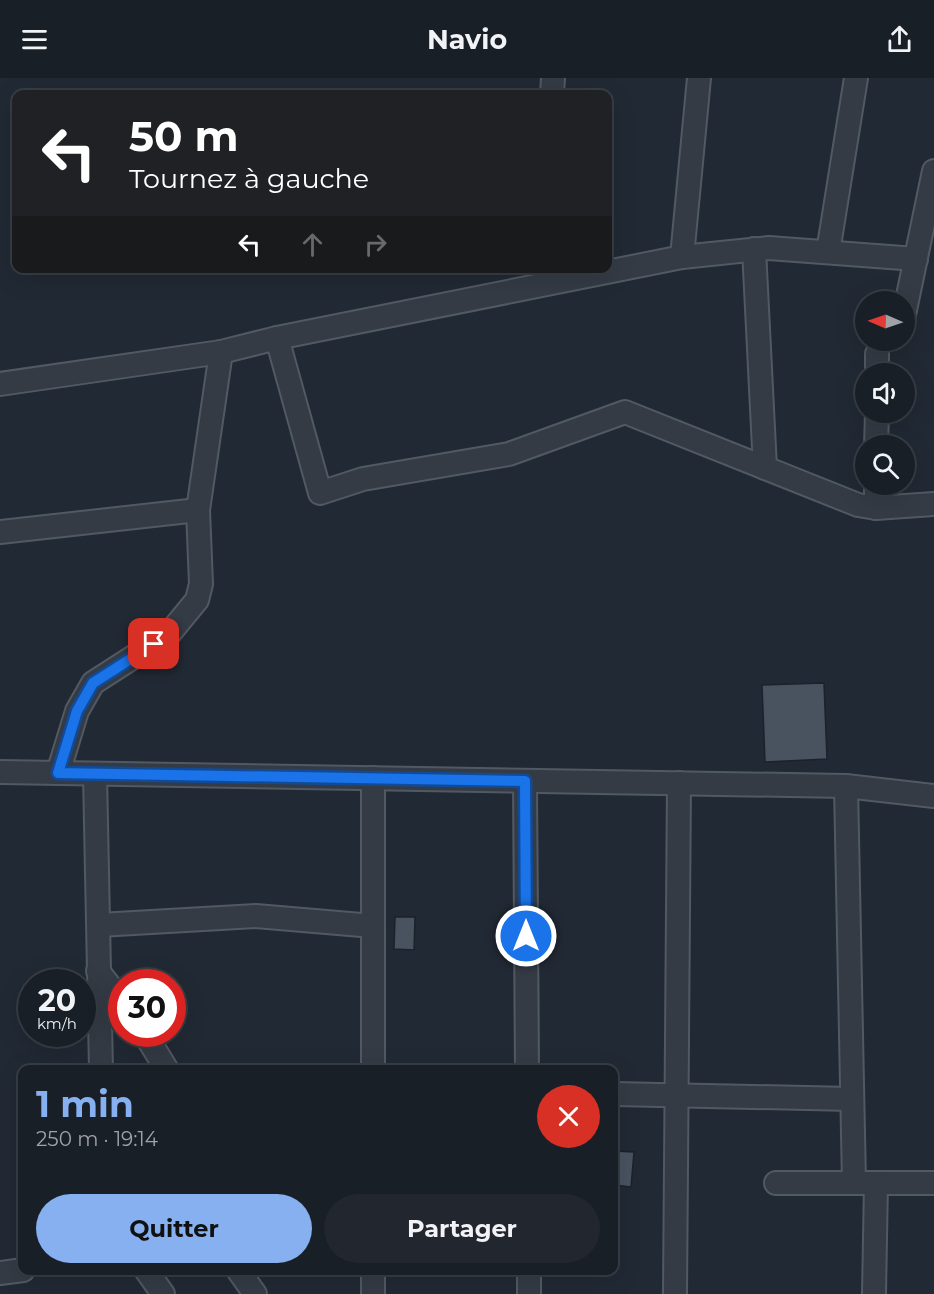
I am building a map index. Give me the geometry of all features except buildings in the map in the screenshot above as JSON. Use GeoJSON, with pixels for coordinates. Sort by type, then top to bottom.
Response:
{"type":"FeatureCollection","features":[{"type":"Feature","properties":{"kind":"street"},"geometry":{"type":"LineString","coordinates":[[682,257],[699,78]]}},
{"type":"Feature","properties":{"kind":"street"},"geometry":{"type":"LineString","coordinates":[[828,252],[856,78]]}},
{"type":"Feature","properties":{"kind":"street"},"geometry":{"type":"LineString","coordinates":[[909,291],[934,171]]}},
{"type":"Feature","properties":{"kind":"street"},"geometry":{"type":"LineString","coordinates":[[754,249],[765,468]]}},
{"type":"Feature","properties":{"kind":"street"},"geometry":{"type":"LineString","coordinates":[[612,267],[754,249],[916,259]]}},
{"type":"Feature","properties":{"kind":"street"},"geometry":{"type":"LineString","coordinates":[[0,384],[221,352],[533,278],[568,273]]}},
{"type":"Feature","properties":{"kind":"street"},"geometry":{"type":"LineString","coordinates":[[277,338],[320,493],[363,480],[509,454],[625,412],[858,505],[876,508],[934,504]]}},
{"type":"Feature","properties":{"kind":"street"},"geometry":{"type":"LineString","coordinates":[[58,773],[77,711],[93,683],[169,634],[197,600],[201,584],[198,510],[221,352]]}},
{"type":"Feature","properties":{"kind":"street"},"geometry":{"type":"LineString","coordinates":[[876,495],[876,508]]}},
{"type":"Feature","properties":{"kind":"street"},"geometry":{"type":"LineString","coordinates":[[0,532],[198,510]]}},
{"type":"Feature","properties":{"kind":"street"},"geometry":{"type":"LineString","coordinates":[[0,772],[846,786],[934,796]]}},
{"type":"Feature","properties":{"kind":"street"},"geometry":{"type":"LineString","coordinates":[[95,774],[101,1065]]}},
{"type":"Feature","properties":{"kind":"street"},"geometry":{"type":"LineString","coordinates":[[373,778],[373,1065]]}},
{"type":"Feature","properties":{"kind":"street"},"geometry":{"type":"LineString","coordinates":[[525,781],[527,1065]]}},
{"type":"Feature","properties":{"kind":"street"},"geometry":{"type":"LineString","coordinates":[[675,1294],[679,783]]}},
{"type":"Feature","properties":{"kind":"street"},"geometry":{"type":"LineString","coordinates":[[846,786],[852,1099],[865,1183],[874,1294]]}},
{"type":"Feature","properties":{"kind":"street"},"geometry":{"type":"LineString","coordinates":[[99,925],[256,916],[373,926]]}},
{"type":"Feature","properties":{"kind":"street"},"geometry":{"type":"LineString","coordinates":[[98,971],[108,984]]}},
{"type":"Feature","properties":{"kind":"street"},"geometry":{"type":"LineString","coordinates":[[153,1047],[164,1065]]}},
{"type":"Feature","properties":{"kind":"street"},"geometry":{"type":"LineString","coordinates":[[618,1094],[852,1099]]}},
{"type":"Feature","properties":{"kind":"street"},"geometry":{"type":"LineString","coordinates":[[776,1183],[934,1183]]}},
{"type":"Feature","properties":{"kind":"street"},"geometry":{"type":"LineString","coordinates":[[0,1273],[18,1271]]}},
{"type":"Feature","properties":{"kind":"street"},"geometry":{"type":"LineString","coordinates":[[150,1275],[163,1294]]}},
{"type":"Feature","properties":{"kind":"street"},"geometry":{"type":"LineString","coordinates":[[242,1275],[255,1294]]}},
{"type":"Feature","properties":{"kind":"street"},"geometry":{"type":"LineString","coordinates":[[373,1275],[373,1294]]}},
{"type":"Feature","properties":{"kind":"street"},"geometry":{"type":"LineString","coordinates":[[529,1275],[529,1294]]}},
{"type":"Feature","properties":{"kind":"route"},"geometry":{"type":"LineString","coordinates":[[154,644],[93,683],[77,711],[58,773],[525,781],[526,936]]}}]}
